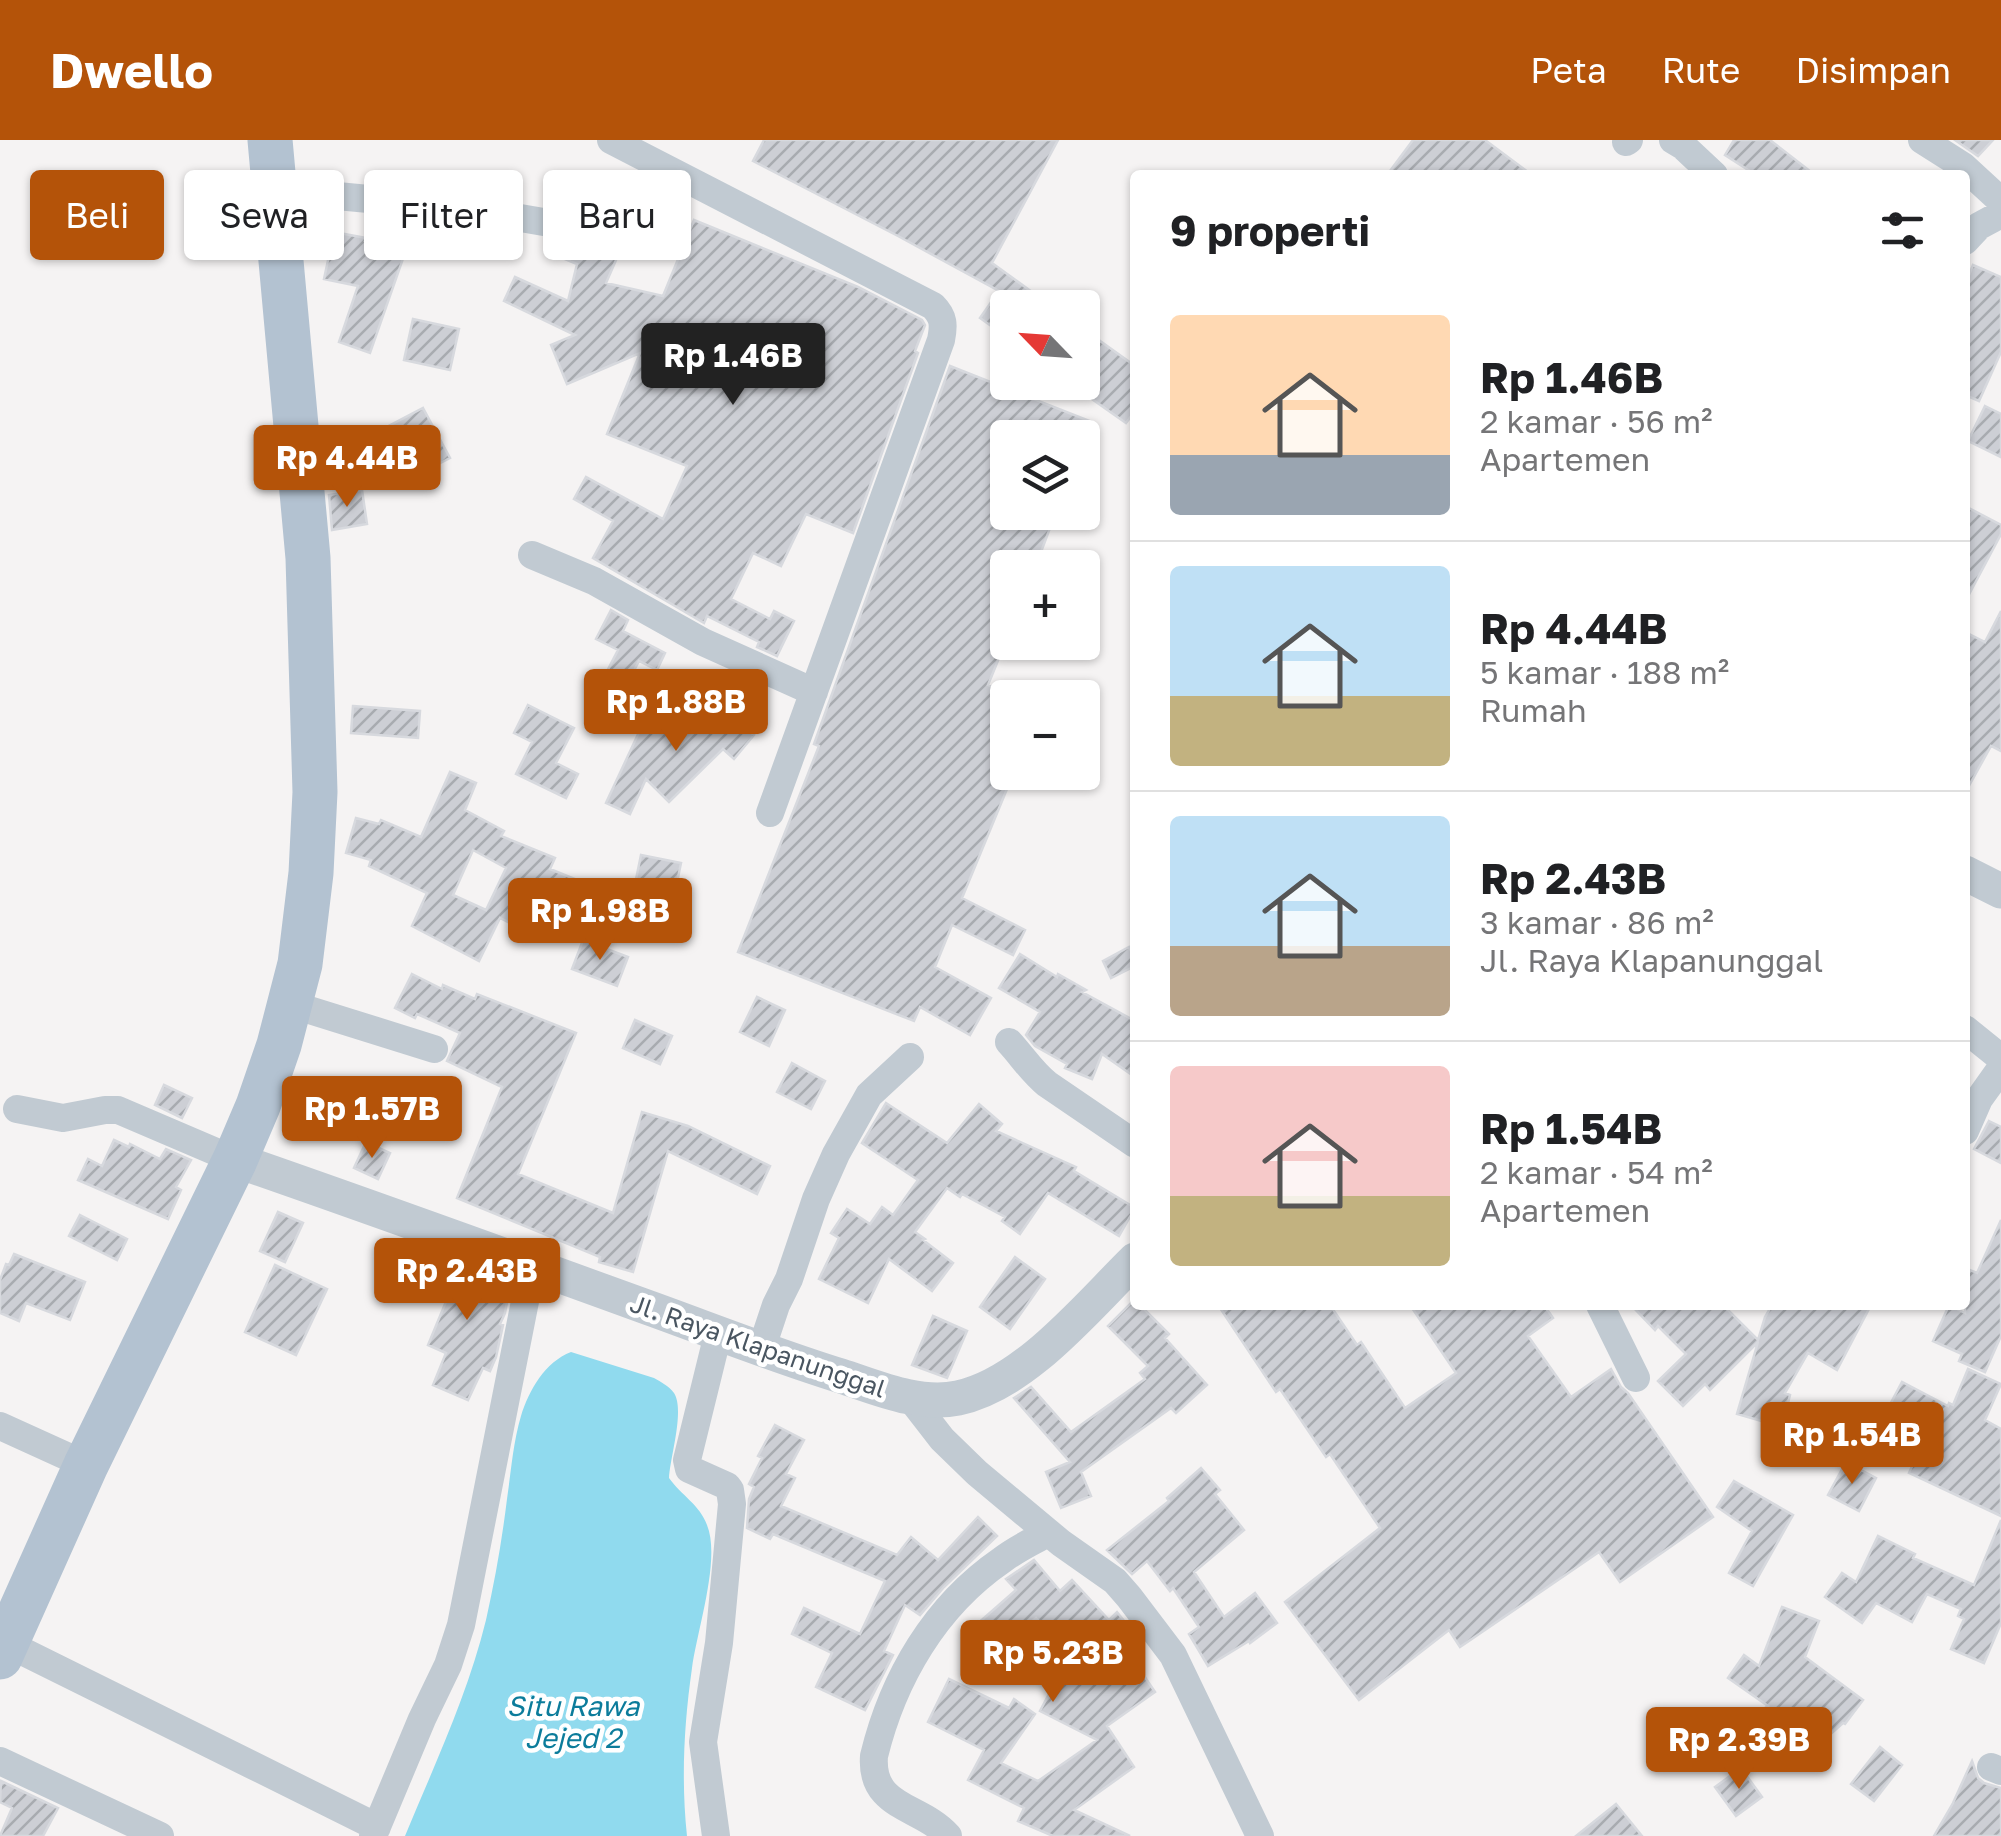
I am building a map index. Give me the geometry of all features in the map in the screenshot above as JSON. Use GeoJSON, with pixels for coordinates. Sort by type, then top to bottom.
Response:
{"type":"FeatureCollection","features":[{"type":"Feature","properties":{"kind":"main road"},"geometry":{"type":"LineString","coordinates":[[270,140],[273,170]]}},
{"type":"Feature","properties":{"kind":"main road"},"geometry":{"type":"LineString","coordinates":[[3,1650],[86,1465],[235,1160],[258,1106],[300,964],[307,919],[314,792],[308,558],[281,260]]}},
{"type":"Feature","properties":{"kind":"street"},"geometry":{"type":"LineString","coordinates":[[611,140],[933,306],[941,314],[944,326],[770,813]]}},
{"type":"Feature","properties":{"kind":"street"},"geometry":{"type":"LineString","coordinates":[[1673,140],[1709,170]]}},
{"type":"Feature","properties":{"kind":"street"},"geometry":{"type":"LineString","coordinates":[[1922,140],[1967,170]]}},
{"type":"Feature","properties":{"kind":"street"},"geometry":{"type":"LineString","coordinates":[[1970,172],[2001,201]]}},
{"type":"Feature","properties":{"kind":"street"},"geometry":{"type":"LineString","coordinates":[[344,197],[543,221]]}},
{"type":"Feature","properties":{"kind":"street"},"geometry":{"type":"LineString","coordinates":[[1970,236],[2001,214]]}},
{"type":"Feature","properties":{"kind":"street"},"geometry":{"type":"LineString","coordinates":[[532,554],[594,582],[703,642],[814,692]]}},
{"type":"Feature","properties":{"kind":"street"},"geometry":{"type":"LineString","coordinates":[[1970,876],[2001,891]]}},
{"type":"Feature","properties":{"kind":"street"},"geometry":{"type":"LineString","coordinates":[[290,1004],[434,1050]]}},
{"type":"Feature","properties":{"kind":"street"},"geometry":{"type":"LineString","coordinates":[[1970,1032],[2001,1058]]}},
{"type":"Feature","properties":{"kind":"street"},"geometry":{"type":"LineString","coordinates":[[1009,1042],[1034,1074],[1130,1141]]}},
{"type":"Feature","properties":{"kind":"street"},"geometry":{"type":"LineString","coordinates":[[761,1350],[836,1154],[869,1095],[910,1057]]}},
{"type":"Feature","properties":{"kind":"street"},"geometry":{"type":"LineString","coordinates":[[1970,1120],[2001,1068]]}},
{"type":"Feature","properties":{"kind":"street"},"geometry":{"type":"LineString","coordinates":[[17,1109],[63,1118],[118,1110],[235,1160]]}},
{"type":"Feature","properties":{"kind":"street","name":"Jl. Raya Klapanunggal"},"geometry":{"type":"LineString","coordinates":[[235,1160],[761,1350],[911,1399],[953,1399],[977,1393],[1007,1377],[1036,1358],[1130,1265]]}},
{"type":"Feature","properties":{"kind":"street"},"geometry":{"type":"LineString","coordinates":[[3,1650],[375,1832],[448,1665],[460,1625],[532,1266]]}},
{"type":"Feature","properties":{"kind":"street"},"geometry":{"type":"LineString","coordinates":[[1602,1310],[1636,1378]]}},
{"type":"Feature","properties":{"kind":"street"},"geometry":{"type":"LineString","coordinates":[[716,1836],[703,1742],[719,1643],[732,1504],[727,1486],[689,1469],[687,1460],[718,1334]]}},
{"type":"Feature","properties":{"kind":"street"},"geometry":{"type":"LineString","coordinates":[[911,1399],[942,1439],[976,1473],[1114,1581],[1174,1655],[1260,1836]]}},
{"type":"Feature","properties":{"kind":"street"},"geometry":{"type":"LineString","coordinates":[[0,1426],[86,1465]]}},
{"type":"Feature","properties":{"kind":"street"},"geometry":{"type":"LineString","coordinates":[[948,1836],[930,1820],[889,1798],[876,1782],[874,1756],[892,1697],[912,1658],[946,1609],[1002,1559],[1048,1532]]}},
{"type":"Feature","properties":{"kind":"street"},"geometry":{"type":"LineString","coordinates":[[0,1761],[160,1836]]}},
{"type":"Feature","properties":{"kind":"water","name":"Situ Rawa Jejed 2"},"geometry":{"type":"Polygon","coordinates":[[[571,1352],[654,1378],[674,1393],[678,1422],[669,1478],[700,1512],[711,1539],[710,1575],[692,1668],[685,1731],[687,1836],[405,1836],[450,1730],[479,1648],[521,1416],[539,1378],[571,1352]]]}},
{"type":"Feature","properties":{"kind":"building"},"geometry":{"type":"Polygon","coordinates":[[[764,140],[1058,140],[992,263],[1029,290],[997,290],[753,161],[764,140]]]}},
{"type":"Feature","properties":{"kind":"building"},"geometry":{"type":"Polygon","coordinates":[[[1413,140],[1485,140],[1525,170],[1391,170],[1413,140]]]}},
{"type":"Feature","properties":{"kind":"building"},"geometry":{"type":"Polygon","coordinates":[[[1734,140],[1770,140],[1809,170],[1748,170],[1725,155],[1734,140]]]}},
{"type":"Feature","properties":{"kind":"building"},"geometry":{"type":"Polygon","coordinates":[[[1955,140],[1993,140],[1978,156],[1955,140]]]}},
{"type":"Feature","properties":{"kind":"building"},"geometry":{"type":"Polygon","coordinates":[[[694,220],[858,287],[925,325],[853,533],[806,514],[781,566],[753,553],[731,599],[770,619],[774,611],[794,621],[777,656],[757,647],[759,642],[707,616],[704,623],[593,558],[613,521],[574,499],[586,477],[663,519],[687,466],[607,434],[640,353],[567,384],[551,345],[575,335],[504,301],[515,277],[568,301],[577,264],[567,260],[616,260],[606,283],[663,296],[678,260],[691,260],[694,220]]]}},
{"type":"Feature","properties":{"kind":"building"},"geometry":{"type":"Polygon","coordinates":[[[344,234],[364,238],[364,260],[403,260],[370,353],[339,342],[358,286],[324,279],[328,260],[344,260],[344,234]]]}},
{"type":"Feature","properties":{"kind":"building"},"geometry":{"type":"Polygon","coordinates":[[[1973,265],[2001,277],[2001,352],[1979,401],[1970,397],[1973,265]]]}},
{"type":"Feature","properties":{"kind":"building"},"geometry":{"type":"Polygon","coordinates":[[[990,304],[990,325],[980,318],[990,304]]]}},
{"type":"Feature","properties":{"kind":"building"},"geometry":{"type":"Polygon","coordinates":[[[413,319],[459,329],[450,370],[404,360],[413,319]]]}},
{"type":"Feature","properties":{"kind":"building"},"geometry":{"type":"Polygon","coordinates":[[[1100,341],[1130,362],[1130,418],[1126,423],[1093,400],[1100,400],[1100,341]]]}},
{"type":"Feature","properties":{"kind":"building"},"geometry":{"type":"Polygon","coordinates":[[[950,366],[990,382],[990,400],[1036,400],[1087,420],[990,420],[990,530],[1049,530],[1042,550],[990,550],[990,660],[998,660],[988,685],[990,790],[1007,790],[962,898],[1025,930],[1013,955],[952,925],[935,967],[991,998],[970,1035],[920,1007],[914,1021],[738,952],[819,746],[814,744],[950,366]]]}},
{"type":"Feature","properties":{"kind":"building"},"geometry":{"type":"Polygon","coordinates":[[[1985,406],[2001,414],[2001,457],[1970,442],[1985,406]]]}},
{"type":"Feature","properties":{"kind":"building"},"geometry":{"type":"Polygon","coordinates":[[[423,408],[450,458],[405,481],[379,431],[423,408]]]}},
{"type":"Feature","properties":{"kind":"building"},"geometry":{"type":"Polygon","coordinates":[[[362,490],[367,524],[332,530],[329,495],[362,490]]]}},
{"type":"Feature","properties":{"kind":"building"},"geometry":{"type":"Polygon","coordinates":[[[1970,509],[2001,525],[2001,534],[1970,593],[1970,509]]]}},
{"type":"Feature","properties":{"kind":"building"},"geometry":{"type":"Polygon","coordinates":[[[611,610],[628,620],[623,631],[665,653],[657,670],[639,661],[624,690],[603,679],[618,650],[596,639],[611,610]]]}},
{"type":"Feature","properties":{"kind":"building"},"geometry":{"type":"Polygon","coordinates":[[[2001,611],[2001,751],[1991,746],[1970,784],[1970,634],[1985,642],[2001,611]]]}},
{"type":"Feature","properties":{"kind":"building"},"geometry":{"type":"Polygon","coordinates":[[[709,699],[754,735],[734,759],[723,749],[669,802],[646,779],[630,814],[606,803],[647,715],[682,732],[709,699]]]}},
{"type":"Feature","properties":{"kind":"building"},"geometry":{"type":"Polygon","coordinates":[[[528,705],[574,728],[556,763],[578,774],[566,798],[516,774],[532,742],[514,733],[528,705]]]}},
{"type":"Feature","properties":{"kind":"building"},"geometry":{"type":"Polygon","coordinates":[[[353,706],[420,711],[418,738],[351,733],[353,706]]]}},
{"type":"Feature","properties":{"kind":"building"},"geometry":{"type":"Polygon","coordinates":[[[450,772],[476,783],[465,810],[504,831],[501,836],[555,858],[550,869],[587,884],[564,939],[525,923],[522,929],[500,918],[479,961],[412,926],[427,893],[369,866],[371,860],[346,853],[356,818],[379,824],[381,820],[421,837],[450,772]],[[473,850],[453,895],[486,910],[506,868],[473,850]]]}},
{"type":"Feature","properties":{"kind":"building"},"geometry":{"type":"Polygon","coordinates":[[[641,855],[681,863],[674,897],[634,889],[641,855]]]}},
{"type":"Feature","properties":{"kind":"building"},"geometry":{"type":"Polygon","coordinates":[[[583,940],[628,957],[617,986],[572,969],[583,940]]]}},
{"type":"Feature","properties":{"kind":"building"},"geometry":{"type":"Polygon","coordinates":[[[1130,949],[1130,968],[1111,978],[1103,961],[1130,949]]]}},
{"type":"Feature","properties":{"kind":"building"},"geometry":{"type":"Polygon","coordinates":[[[1020,954],[1130,1018],[1130,1074],[1102,1054],[1092,1079],[1065,1068],[1067,1064],[1035,1046],[1026,1035],[1040,1012],[999,988],[1020,954]]]}},
{"type":"Feature","properties":{"kind":"building"},"geometry":{"type":"Polygon","coordinates":[[[412,974],[442,989],[443,985],[475,999],[477,994],[576,1033],[518,1174],[613,1213],[642,1112],[688,1126],[770,1166],[757,1194],[668,1151],[633,1272],[599,1262],[600,1257],[457,1198],[502,1087],[447,1061],[460,1033],[395,1008],[412,974]]]}},
{"type":"Feature","properties":{"kind":"building"},"geometry":{"type":"Polygon","coordinates":[[[757,997],[785,1010],[769,1046],[740,1032],[757,997]]]}},
{"type":"Feature","properties":{"kind":"building"},"geometry":{"type":"Polygon","coordinates":[[[635,1020],[672,1036],[660,1064],[623,1048],[635,1020]]]}},
{"type":"Feature","properties":{"kind":"building"},"geometry":{"type":"Polygon","coordinates":[[[792,1063],[825,1081],[811,1109],[777,1092],[792,1063]]]}},
{"type":"Feature","properties":{"kind":"building"},"geometry":{"type":"Polygon","coordinates":[[[164,1085],[192,1098],[182,1118],[155,1105],[164,1085]]]}},
{"type":"Feature","properties":{"kind":"building"},"geometry":{"type":"Polygon","coordinates":[[[886,1103],[947,1143],[979,1104],[1002,1124],[996,1131],[1076,1167],[1074,1171],[1130,1205],[1130,1217],[1119,1236],[1048,1193],[1020,1234],[1002,1221],[1005,1217],[947,1188],[915,1232],[953,1263],[932,1291],[889,1259],[868,1303],[819,1279],[839,1238],[831,1233],[847,1209],[870,1224],[882,1207],[893,1215],[918,1180],[862,1143],[886,1103]]]}},
{"type":"Feature","properties":{"kind":"building"},"geometry":{"type":"Polygon","coordinates":[[[1989,1121],[2001,1127],[2001,1163],[1974,1149],[1989,1121]]]}},
{"type":"Feature","properties":{"kind":"building"},"geometry":{"type":"Polygon","coordinates":[[[114,1140],[160,1159],[166,1149],[191,1160],[176,1187],[181,1190],[168,1219],[78,1180],[88,1159],[102,1166],[114,1140]]]}},
{"type":"Feature","properties":{"kind":"building"},"geometry":{"type":"Polygon","coordinates":[[[366,1142],[390,1153],[378,1179],[354,1168],[366,1142]]]}},
{"type":"Feature","properties":{"kind":"building"},"geometry":{"type":"Polygon","coordinates":[[[278,1212],[303,1223],[285,1262],[260,1251],[278,1212]]]}},
{"type":"Feature","properties":{"kind":"building"},"geometry":{"type":"Polygon","coordinates":[[[80,1215],[127,1239],[117,1260],[69,1236],[80,1215]]]}},
{"type":"Feature","properties":{"kind":"building"},"geometry":{"type":"Polygon","coordinates":[[[2001,1220],[2001,1336],[1985,1372],[1959,1361],[1962,1354],[1933,1341],[1947,1310],[1970,1310],[1970,1270],[1977,1273],[2001,1220]]]}},
{"type":"Feature","properties":{"kind":"building"},"geometry":{"type":"Polygon","coordinates":[[[435,1253],[511,1281],[496,1357],[490,1371],[483,1368],[468,1400],[433,1385],[446,1353],[428,1345],[452,1287],[425,1274],[435,1253]]]}},
{"type":"Feature","properties":{"kind":"building"},"geometry":{"type":"Polygon","coordinates":[[[14,1254],[85,1282],[70,1320],[26,1303],[19,1321],[0,1313],[0,1280],[14,1254]]]}},
{"type":"Feature","properties":{"kind":"building"},"geometry":{"type":"Polygon","coordinates":[[[1015,1257],[1045,1279],[1010,1329],[980,1307],[1015,1257]]]}},
{"type":"Feature","properties":{"kind":"building"},"geometry":{"type":"Polygon","coordinates":[[[275,1265],[327,1289],[296,1355],[245,1332],[275,1265]]]}},
{"type":"Feature","properties":{"kind":"building"},"geometry":{"type":"Polygon","coordinates":[[[1130,1304],[1130,1310],[1145,1310],[1169,1334],[1165,1338],[1207,1385],[1176,1413],[1171,1408],[1081,1472],[1091,1496],[1061,1508],[1046,1472],[1070,1462],[1014,1398],[1031,1387],[1071,1432],[1145,1379],[1140,1373],[1148,1366],[1108,1326],[1130,1304]]]}},
{"type":"Feature","properties":{"kind":"building"},"geometry":{"type":"Polygon","coordinates":[[[1221,1310],[1333,1310],[1357,1345],[1361,1342],[1405,1408],[1456,1373],[1413,1310],[1547,1310],[1553,1318],[1528,1336],[1571,1397],[1611,1369],[1713,1517],[1620,1582],[1599,1552],[1460,1647],[1449,1630],[1359,1700],[1285,1602],[1380,1528],[1330,1454],[1326,1457],[1280,1389],[1276,1392],[1221,1310]]]}},
{"type":"Feature","properties":{"kind":"building"},"geometry":{"type":"Polygon","coordinates":[[[1636,1310],[1728,1310],[1758,1340],[1769,1310],[1868,1310],[1837,1370],[1808,1353],[1785,1393],[1790,1395],[1782,1427],[1737,1414],[1758,1342],[1710,1390],[1705,1384],[1683,1406],[1658,1381],[1686,1354],[1658,1326],[1655,1330],[1636,1310]]]}},
{"type":"Feature","properties":{"kind":"building"},"geometry":{"type":"Polygon","coordinates":[[[933,1316],[967,1331],[947,1378],[912,1365],[933,1316]]]}},
{"type":"Feature","properties":{"kind":"building"},"geometry":{"type":"Polygon","coordinates":[[[1968,1369],[2001,1384],[1985,1420],[2001,1429],[2001,1516],[1909,1473],[1926,1436],[1885,1414],[1902,1382],[1953,1405],[1968,1369]]]}},
{"type":"Feature","properties":{"kind":"building"},"geometry":{"type":"Polygon","coordinates":[[[775,1425],[804,1440],[786,1474],[795,1478],[781,1506],[897,1555],[911,1537],[938,1560],[978,1517],[997,1536],[920,1615],[905,1605],[884,1651],[893,1655],[865,1710],[816,1687],[832,1653],[792,1634],[804,1608],[860,1634],[885,1581],[773,1534],[770,1539],[747,1528],[754,1487],[749,1484],[762,1458],[758,1456],[775,1425]]]}},
{"type":"Feature","properties":{"kind":"building"},"geometry":{"type":"Polygon","coordinates":[[[1846,1462],[1876,1478],[1859,1511],[1828,1495],[1846,1462]]]}},
{"type":"Feature","properties":{"kind":"building"},"geometry":{"type":"Polygon","coordinates":[[[1201,1468],[1220,1490],[1215,1494],[1244,1530],[1194,1572],[1224,1617],[1255,1593],[1277,1623],[1208,1666],[1189,1634],[1199,1627],[1173,1588],[1170,1591],[1147,1561],[1132,1574],[1107,1550],[1169,1501],[1167,1498],[1201,1468]]]}},
{"type":"Feature","properties":{"kind":"building"},"geometry":{"type":"Polygon","coordinates":[[[1734,1481],[1793,1515],[1753,1586],[1729,1573],[1752,1531],[1717,1507],[1734,1481]]]}},
{"type":"Feature","properties":{"kind":"building"},"geometry":{"type":"Polygon","coordinates":[[[2001,1520],[2001,1623],[1984,1663],[1951,1649],[1964,1619],[1958,1616],[1961,1609],[1927,1594],[1912,1622],[1876,1603],[1862,1623],[1825,1597],[1842,1573],[1856,1582],[1878,1536],[1915,1554],[1913,1558],[1974,1585],[2001,1520]]]}},
{"type":"Feature","properties":{"kind":"building"},"geometry":{"type":"Polygon","coordinates":[[[1034,1560],[1060,1591],[1072,1580],[1109,1620],[1117,1612],[1137,1637],[1125,1648],[1155,1692],[1107,1726],[1134,1767],[1074,1810],[1130,1836],[1053,1836],[1018,1821],[1024,1808],[968,1780],[984,1750],[928,1722],[949,1679],[1009,1708],[1014,1699],[1035,1714],[1001,1763],[1038,1781],[1097,1740],[1040,1711],[1070,1654],[1036,1618],[997,1652],[975,1626],[1016,1590],[1006,1579],[1034,1560]]]}},
{"type":"Feature","properties":{"kind":"building"},"geometry":{"type":"Polygon","coordinates":[[[1782,1607],[1819,1621],[1805,1657],[1863,1700],[1845,1724],[1798,1763],[1776,1738],[1726,1769],[1710,1742],[1768,1706],[1728,1678],[1744,1655],[1759,1666],[1782,1607]]]}},
{"type":"Feature","properties":{"kind":"building"},"geometry":{"type":"Polygon","coordinates":[[[1880,1747],[1902,1765],[1874,1801],[1851,1784],[1880,1747]]]}},
{"type":"Feature","properties":{"kind":"building"},"geometry":{"type":"Polygon","coordinates":[[[1972,1761],[1978,1778],[2001,1788],[2001,1836],[1934,1836],[1953,1803],[1972,1761]]]}},
{"type":"Feature","properties":{"kind":"building"},"geometry":{"type":"Polygon","coordinates":[[[1741,1768],[1762,1797],[1736,1816],[1715,1787],[1741,1768]]]}},
{"type":"Feature","properties":{"kind":"building"},"geometry":{"type":"Polygon","coordinates":[[[1,1781],[58,1808],[43,1836],[0,1836],[12,1808],[0,1802],[1,1781]]]}},
{"type":"Feature","properties":{"kind":"building"},"geometry":{"type":"Polygon","coordinates":[[[1616,1804],[1642,1836],[1576,1836],[1616,1804]]]}}]}
